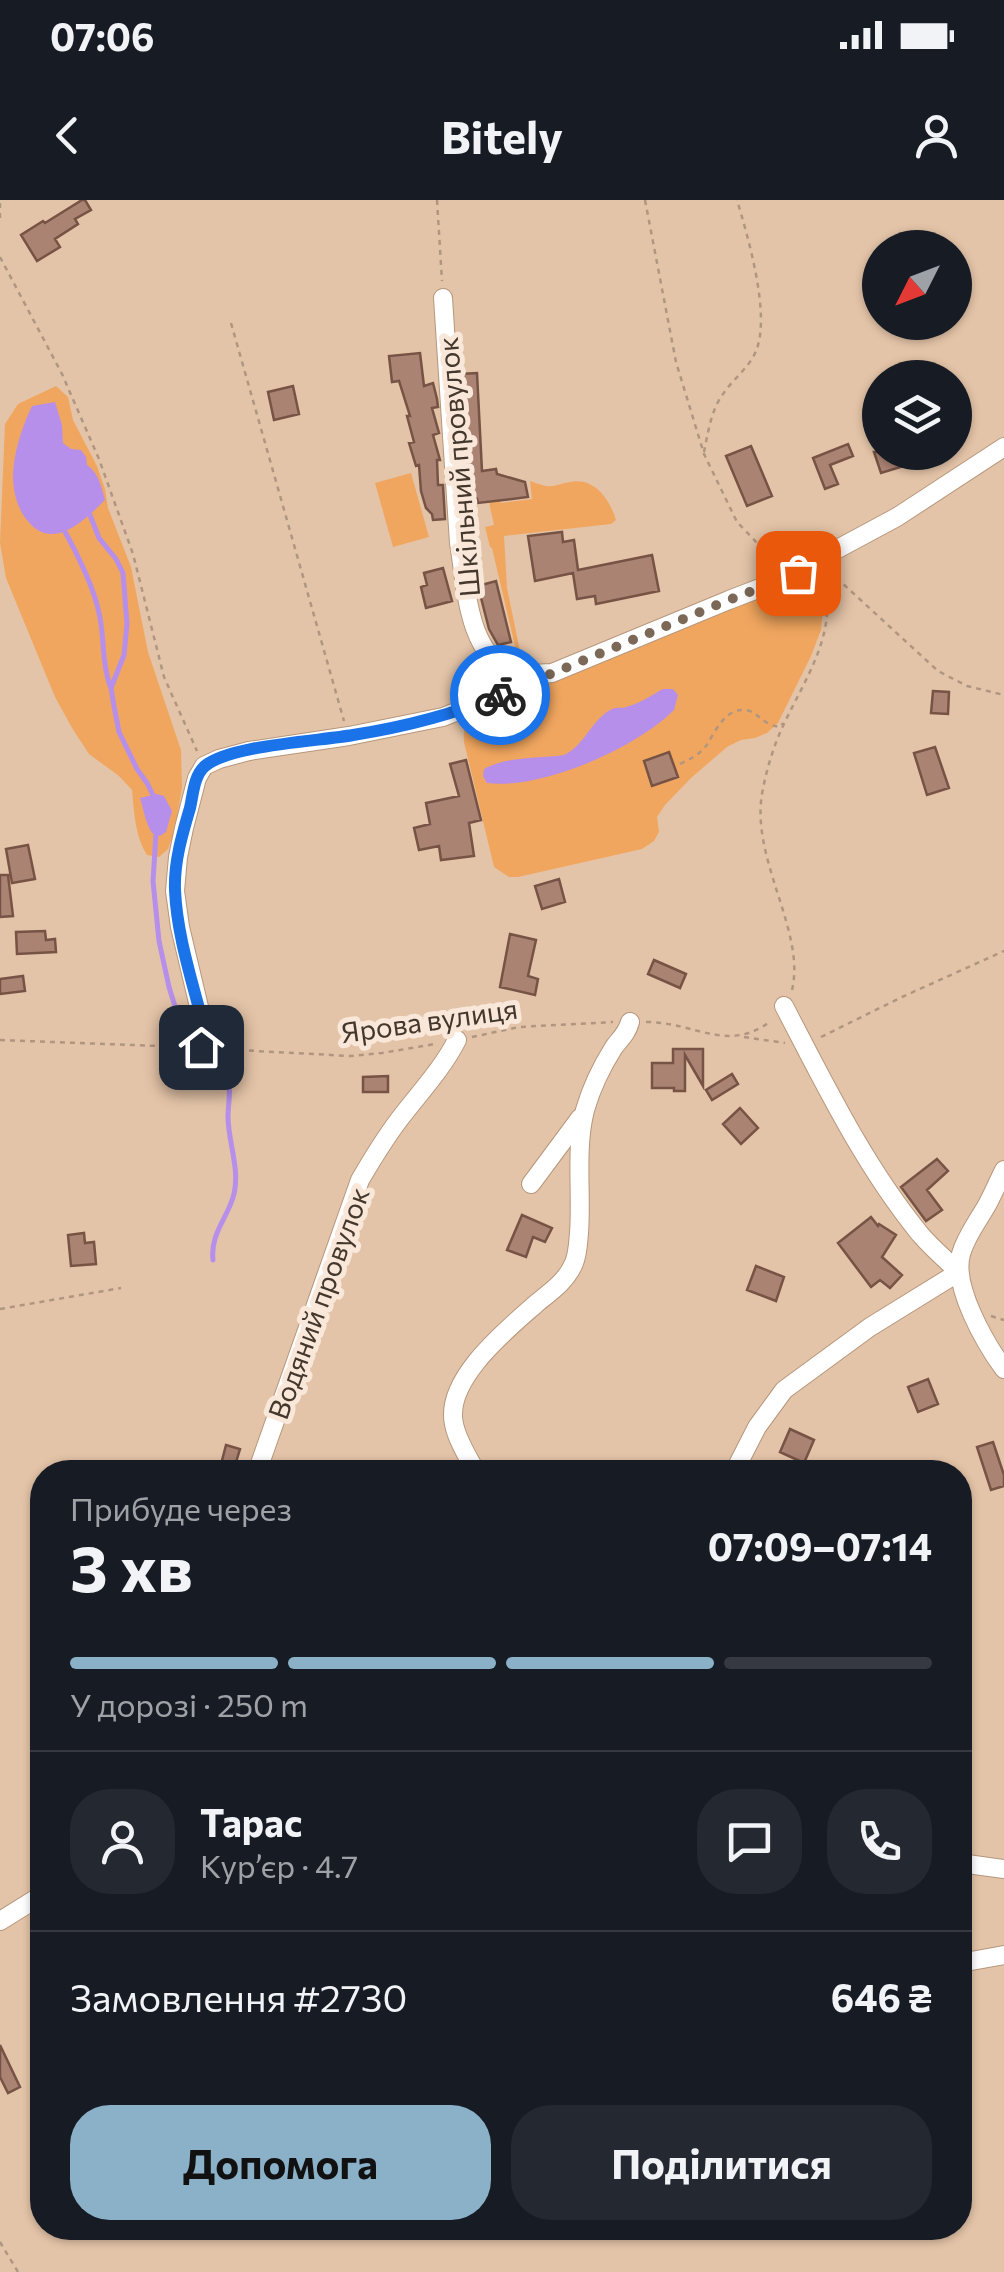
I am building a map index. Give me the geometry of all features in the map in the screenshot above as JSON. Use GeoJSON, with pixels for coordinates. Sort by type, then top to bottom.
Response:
{"type":"FeatureCollection","features":[{"type":"Feature","properties":{"kind":"street","name":"Шкільний провулок"},"geometry":{"type":"LineString","coordinates":[[443,298],[459,544],[478,638],[485,652],[511,670],[552,673]]}},
{"type":"Feature","properties":{"kind":"street"},"geometry":{"type":"LineString","coordinates":[[195,1047],[205,1032],[175,891],[184,828],[204,766],[249,751],[443,716],[552,673],[798,573],[897,518],[1004,447]]}},
{"type":"Feature","properties":{"kind":"street"},"geometry":{"type":"LineString","coordinates":[[784,1006],[884,1188],[923,1238],[959,1272]]}},
{"type":"Feature","properties":{"kind":"street"},"geometry":{"type":"LineString","coordinates":[[470,1460],[453,1422],[454,1401],[481,1357],[572,1268],[577,1255],[580,1140],[586,1109],[602,1068],[630,1022]]}},
{"type":"Feature","properties":{"kind":"street","name":"Водяний провулок"},"geometry":{"type":"LineString","coordinates":[[262,1460],[360,1180],[457,1040]]}},
{"type":"Feature","properties":{"kind":"street"},"geometry":{"type":"LineString","coordinates":[[531,1184],[586,1109]]}},
{"type":"Feature","properties":{"kind":"street"},"geometry":{"type":"LineString","coordinates":[[1004,1170],[966,1240],[959,1272],[978,1324],[1004,1369]]}},
{"type":"Feature","properties":{"kind":"street"},"geometry":{"type":"LineString","coordinates":[[740,1460],[757,1427],[784,1390],[870,1327],[959,1272]]}},
{"type":"Feature","properties":{"kind":"street"},"geometry":{"type":"LineString","coordinates":[[972,1864],[1004,1868]]}},
{"type":"Feature","properties":{"kind":"street"},"geometry":{"type":"LineString","coordinates":[[0,1921],[30,1902]]}},
{"type":"Feature","properties":{"kind":"street"},"geometry":{"type":"LineString","coordinates":[[972,1960],[1004,1955]]}},
{"type":"Feature","properties":{"kind":"path"},"geometry":{"type":"LineString","coordinates":[[0,200],[0,218]]}},
{"type":"Feature","properties":{"kind":"path"},"geometry":{"type":"LineString","coordinates":[[437,200],[443,298]]}},
{"type":"Feature","properties":{"kind":"path"},"geometry":{"type":"LineString","coordinates":[[645,200],[676,362],[704,454],[736,522],[762,548],[798,573]]}},
{"type":"Feature","properties":{"kind":"path"},"geometry":{"type":"LineString","coordinates":[[704,454],[721,396],[755,355],[762,333],[751,250],[737,200]]}},
{"type":"Feature","properties":{"kind":"path"},"geometry":{"type":"LineString","coordinates":[[0,257],[62,374],[99,460],[132,554],[164,677],[204,766]]}},
{"type":"Feature","properties":{"kind":"path"},"geometry":{"type":"LineString","coordinates":[[0,264],[6,268]]}},
{"type":"Feature","properties":{"kind":"path"},"geometry":{"type":"LineString","coordinates":[[231,323],[349,736]]}},
{"type":"Feature","properties":{"kind":"path"},"geometry":{"type":"LineString","coordinates":[[817,560],[938,672],[967,686],[1004,695]]}},
{"type":"Feature","properties":{"kind":"path"},"geometry":{"type":"LineString","coordinates":[[742,1036],[771,1022],[794,984],[794,960],[767,864],[761,797],[786,720],[822,645],[827,620],[826,587],[817,560]]}},
{"type":"Feature","properties":{"kind":"path"},"geometry":{"type":"LineString","coordinates":[[680,764],[705,747],[719,724],[740,710],[748,710],[770,726],[780,727],[786,720]]}},
{"type":"Feature","properties":{"kind":"path"},"geometry":{"type":"LineString","coordinates":[[805,1045],[1004,951]]}},
{"type":"Feature","properties":{"kind":"path","name":"Ярова вулиця"},"geometry":{"type":"LineString","coordinates":[[0,1040],[350,1056],[457,1040],[518,1026],[665,1022],[728,1038],[742,1036],[805,1045]]}},
{"type":"Feature","properties":{"kind":"path"},"geometry":{"type":"LineString","coordinates":[[0,1309],[121,1288]]}},
{"type":"Feature","properties":{"kind":"path"},"geometry":{"type":"LineString","coordinates":[[0,2242],[18,2272]]}},
{"type":"Feature","properties":{"kind":"shaded area"},"geometry":{"type":"Polygon","coordinates":[[[56,386],[68,397],[73,420],[105,489],[108,508],[131,567],[148,652],[181,750],[182,787],[175,829],[168,849],[159,857],[147,855],[143,848],[132,790],[89,754],[55,697],[6,578],[0,543],[5,424],[18,404],[56,386]]]}},
{"type":"Feature","properties":{"kind":"shaded area"},"geometry":{"type":"Polygon","coordinates":[[[55,402],[63,443],[81,450],[97,476],[105,500],[68,530],[47,534],[24,515],[16,499],[13,475],[19,439],[32,406],[55,402]]]}},
{"type":"Feature","properties":{"kind":"shaded area"},"geometry":{"type":"Polygon","coordinates":[[[411,473],[429,537],[393,547],[375,483],[411,473]]]}},
{"type":"Feature","properties":{"kind":"shaded area"},"geometry":{"type":"Polygon","coordinates":[[[530,481],[549,486],[587,483],[605,498],[616,520],[611,524],[504,536],[507,588],[521,656],[526,657],[527,666],[519,663],[485,527],[494,525],[489,502],[532,499],[530,481]]]}},
{"type":"Feature","properties":{"kind":"shaded area"},"geometry":{"type":"Polygon","coordinates":[[[805,579],[821,594],[821,630],[778,723],[767,733],[727,747],[691,778],[657,817],[659,832],[654,841],[642,849],[518,877],[509,877],[494,867],[464,742],[465,727],[473,715],[805,579]]]}},
{"type":"Feature","properties":{"kind":"shaded area"},"geometry":{"type":"Polygon","coordinates":[[[663,689],[673,689],[678,695],[674,710],[613,752],[534,780],[487,783],[483,776],[484,769],[503,762],[564,755],[610,710],[636,704],[663,689]]]}},
{"type":"Feature","properties":{"kind":"shaded area"},"geometry":{"type":"Polygon","coordinates":[[[164,796],[172,811],[166,832],[160,836],[152,833],[140,798],[164,796]]]}},
{"type":"Feature","properties":{"kind":"building"},"geometry":{"type":"Polygon","coordinates":[[[82,200],[91,210],[75,219],[78,224],[55,239],[60,247],[37,261],[21,235],[82,200]]]}},
{"type":"Feature","properties":{"kind":"building"},"geometry":{"type":"Polygon","coordinates":[[[420,353],[424,386],[433,383],[437,399],[438,407],[432,408],[439,433],[433,435],[440,460],[438,485],[443,485],[445,519],[433,520],[426,508],[419,465],[416,466],[409,443],[414,442],[410,416],[399,381],[392,382],[389,356],[420,353]]]}},
{"type":"Feature","properties":{"kind":"building"},"geometry":{"type":"Polygon","coordinates":[[[477,373],[482,471],[496,469],[497,474],[525,482],[528,497],[478,503],[477,499],[469,500],[460,374],[477,373]]]}},
{"type":"Feature","properties":{"kind":"building"},"geometry":{"type":"Polygon","coordinates":[[[293,386],[299,414],[274,420],[268,392],[293,386]]]}},
{"type":"Feature","properties":{"kind":"building"},"geometry":{"type":"Polygon","coordinates":[[[848,444],[853,456],[830,465],[838,484],[825,489],[813,458],[848,444]]]}},
{"type":"Feature","properties":{"kind":"building"},"geometry":{"type":"Polygon","coordinates":[[[751,446],[772,496],[747,506],[726,456],[751,446]]]}},
{"type":"Feature","properties":{"kind":"building"},"geometry":{"type":"Polygon","coordinates":[[[562,532],[563,542],[574,540],[578,570],[652,555],[659,591],[596,604],[595,596],[577,599],[573,573],[535,581],[528,536],[562,532]]]}},
{"type":"Feature","properties":{"kind":"building"},"geometry":{"type":"Polygon","coordinates":[[[443,568],[452,601],[426,608],[421,587],[427,585],[424,573],[443,568]]]}},
{"type":"Feature","properties":{"kind":"building"},"geometry":{"type":"Polygon","coordinates":[[[496,581],[511,642],[498,645],[489,629],[478,586],[496,581]]]}},
{"type":"Feature","properties":{"kind":"building"},"geometry":{"type":"Polygon","coordinates":[[[933,691],[949,692],[948,714],[931,713],[933,691]]]}},
{"type":"Feature","properties":{"kind":"building"},"geometry":{"type":"Polygon","coordinates":[[[935,747],[949,788],[927,795],[914,753],[935,747]]]}},
{"type":"Feature","properties":{"kind":"building"},"geometry":{"type":"Polygon","coordinates":[[[669,752],[678,777],[652,786],[644,761],[669,752]]]}},
{"type":"Feature","properties":{"kind":"building"},"geometry":{"type":"Polygon","coordinates":[[[466,760],[481,820],[469,823],[474,856],[441,860],[439,846],[419,850],[414,828],[430,824],[426,803],[459,796],[450,764],[466,760]]]}},
{"type":"Feature","properties":{"kind":"building"},"geometry":{"type":"Polygon","coordinates":[[[28,845],[35,879],[12,883],[6,849],[28,845]]]}},
{"type":"Feature","properties":{"kind":"building"},"geometry":{"type":"Polygon","coordinates":[[[0,875],[8,875],[13,916],[0,917],[0,875]]]}},
{"type":"Feature","properties":{"kind":"building"},"geometry":{"type":"Polygon","coordinates":[[[559,879],[565,902],[542,909],[535,886],[559,879]]]}},
{"type":"Feature","properties":{"kind":"building"},"geometry":{"type":"Polygon","coordinates":[[[45,931],[46,940],[55,939],[56,952],[17,954],[16,932],[45,931]]]}},
{"type":"Feature","properties":{"kind":"building"},"geometry":{"type":"Polygon","coordinates":[[[510,934],[536,940],[528,976],[538,979],[535,995],[500,987],[510,934]]]}},
{"type":"Feature","properties":{"kind":"building"},"geometry":{"type":"Polygon","coordinates":[[[654,960],[686,974],[680,988],[648,974],[654,960]]]}},
{"type":"Feature","properties":{"kind":"building"},"geometry":{"type":"Polygon","coordinates":[[[23,976],[25,991],[0,994],[0,979],[23,976]]]}},
{"type":"Feature","properties":{"kind":"building"},"geometry":{"type":"Polygon","coordinates":[[[673,1049],[703,1049],[703,1086],[685,1055],[685,1091],[652,1088],[652,1063],[673,1063],[673,1049]]]}},
{"type":"Feature","properties":{"kind":"building"},"geometry":{"type":"Polygon","coordinates":[[[732,1074],[738,1084],[712,1100],[706,1090],[732,1074]]]}},
{"type":"Feature","properties":{"kind":"building"},"geometry":{"type":"Polygon","coordinates":[[[388,1076],[388,1092],[363,1092],[363,1077],[388,1076]]]}},
{"type":"Feature","properties":{"kind":"building"},"geometry":{"type":"Polygon","coordinates":[[[740,1108],[758,1128],[741,1144],[723,1124],[740,1108]]]}},
{"type":"Feature","properties":{"kind":"building"},"geometry":{"type":"Polygon","coordinates":[[[937,1159],[948,1171],[927,1190],[942,1210],[926,1221],[901,1187],[937,1159]]]}},
{"type":"Feature","properties":{"kind":"building"},"geometry":{"type":"Polygon","coordinates":[[[522,1215],[552,1228],[545,1242],[533,1237],[526,1257],[507,1250],[522,1215]]]}},
{"type":"Feature","properties":{"kind":"building"},"geometry":{"type":"Polygon","coordinates":[[[871,1217],[878,1226],[896,1235],[882,1257],[902,1275],[890,1288],[880,1280],[871,1287],[838,1243],[871,1217]]]}},
{"type":"Feature","properties":{"kind":"building"},"geometry":{"type":"Polygon","coordinates":[[[84,1233],[85,1243],[94,1242],[96,1264],[71,1266],[68,1235],[84,1233]]]}},
{"type":"Feature","properties":{"kind":"building"},"geometry":{"type":"Polygon","coordinates":[[[756,1266],[784,1277],[776,1301],[747,1290],[756,1266]]]}},
{"type":"Feature","properties":{"kind":"building"},"geometry":{"type":"Polygon","coordinates":[[[928,1379],[938,1404],[918,1412],[908,1387],[928,1379]]]}},
{"type":"Feature","properties":{"kind":"building"},"geometry":{"type":"Polygon","coordinates":[[[790,1429],[814,1440],[805,1460],[780,1452],[790,1429]]]}},
{"type":"Feature","properties":{"kind":"building"},"geometry":{"type":"Polygon","coordinates":[[[993,1442],[1004,1486],[991,1490],[977,1447],[993,1442]]]}},
{"type":"Feature","properties":{"kind":"building"},"geometry":{"type":"Polygon","coordinates":[[[226,1445],[240,1449],[237,1460],[222,1460],[226,1445]]]}},
{"type":"Feature","properties":{"kind":"building"},"geometry":{"type":"Polygon","coordinates":[[[0,2045],[20,2087],[8,2093],[0,2077],[0,2045]]]}},
{"type":"Feature","properties":{"kind":"waterway"},"geometry":{"type":"LineString","coordinates":[[90,515],[99,538],[123,573],[127,624],[124,655],[111,688],[119,732],[153,795]]}},
{"type":"Feature","properties":{"kind":"waterway"},"geometry":{"type":"LineString","coordinates":[[64,530],[97,603],[110,686]]}},
{"type":"Feature","properties":{"kind":"waterway"},"geometry":{"type":"LineString","coordinates":[[156,834],[153,881],[159,941],[178,1016],[179,1052],[193,1059],[211,1060],[226,1075],[229,1086],[235,1184],[214,1242],[213,1260]]}},
{"type":"Feature","properties":{"kind":"way so far"},"geometry":{"type":"LineString","coordinates":[[500,695],[798,573]]}},
{"type":"Feature","properties":{"kind":"route"},"geometry":{"type":"LineString","coordinates":[[201,1047],[205,1032],[175,891],[184,828],[204,766],[249,751],[415,724],[500,695]]}}]}
